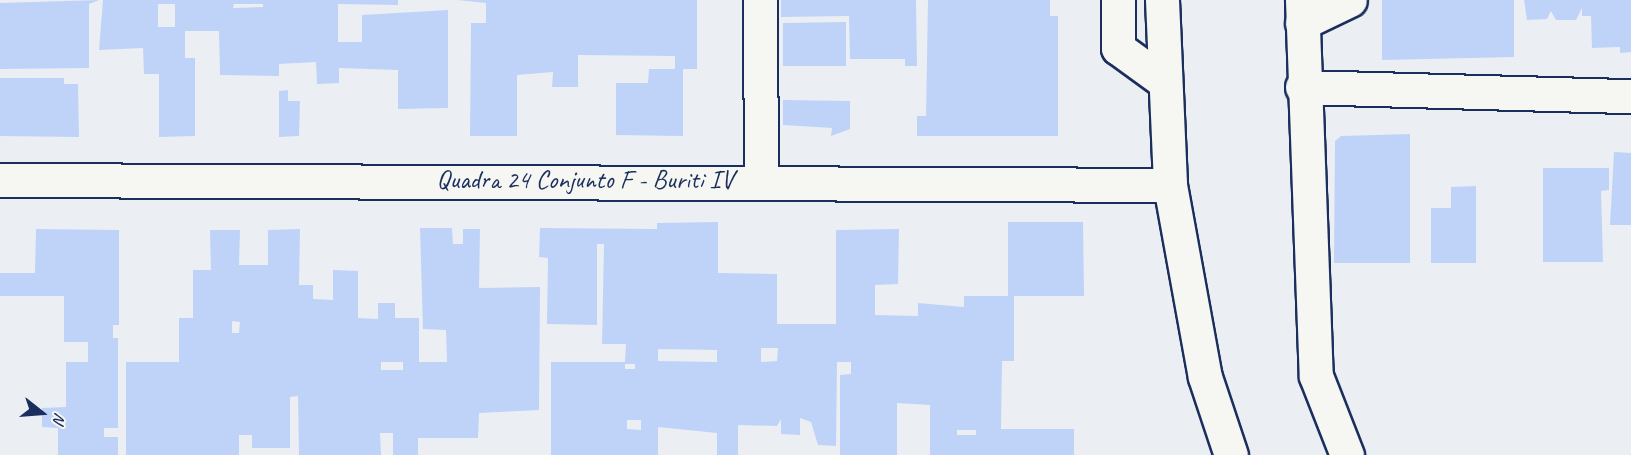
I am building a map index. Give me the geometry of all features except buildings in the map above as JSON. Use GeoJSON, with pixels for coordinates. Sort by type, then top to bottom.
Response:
{"type":"FeatureCollection","features":[{"type":"Feature","properties":{"kind":"street"},"geometry":{"type":"LineString","coordinates":[[760,0],[761,180]]}},
{"type":"Feature","properties":{"kind":"street"},"geometry":{"type":"LineString","coordinates":[[1118,0],[1118,48],[1162,80]]}},
{"type":"Feature","properties":{"kind":"street"},"geometry":{"type":"LineString","coordinates":[[1162,0],[1162,80],[1170,185],[1205,377],[1231,455]]}},
{"type":"Feature","properties":{"kind":"street"},"geometry":{"type":"LineString","coordinates":[[1347,455],[1316,376],[1302,87],[1302,12],[1350,0]]}},
{"type":"Feature","properties":{"kind":"street"},"geometry":{"type":"LineString","coordinates":[[1302,87],[1631,96]]}},
{"type":"Feature","properties":{"kind":"street","name":"Quadra 24 Conjunto F - Buriti IV"},"geometry":{"type":"LineString","coordinates":[[0,180],[761,180],[1170,185]]}}]}
